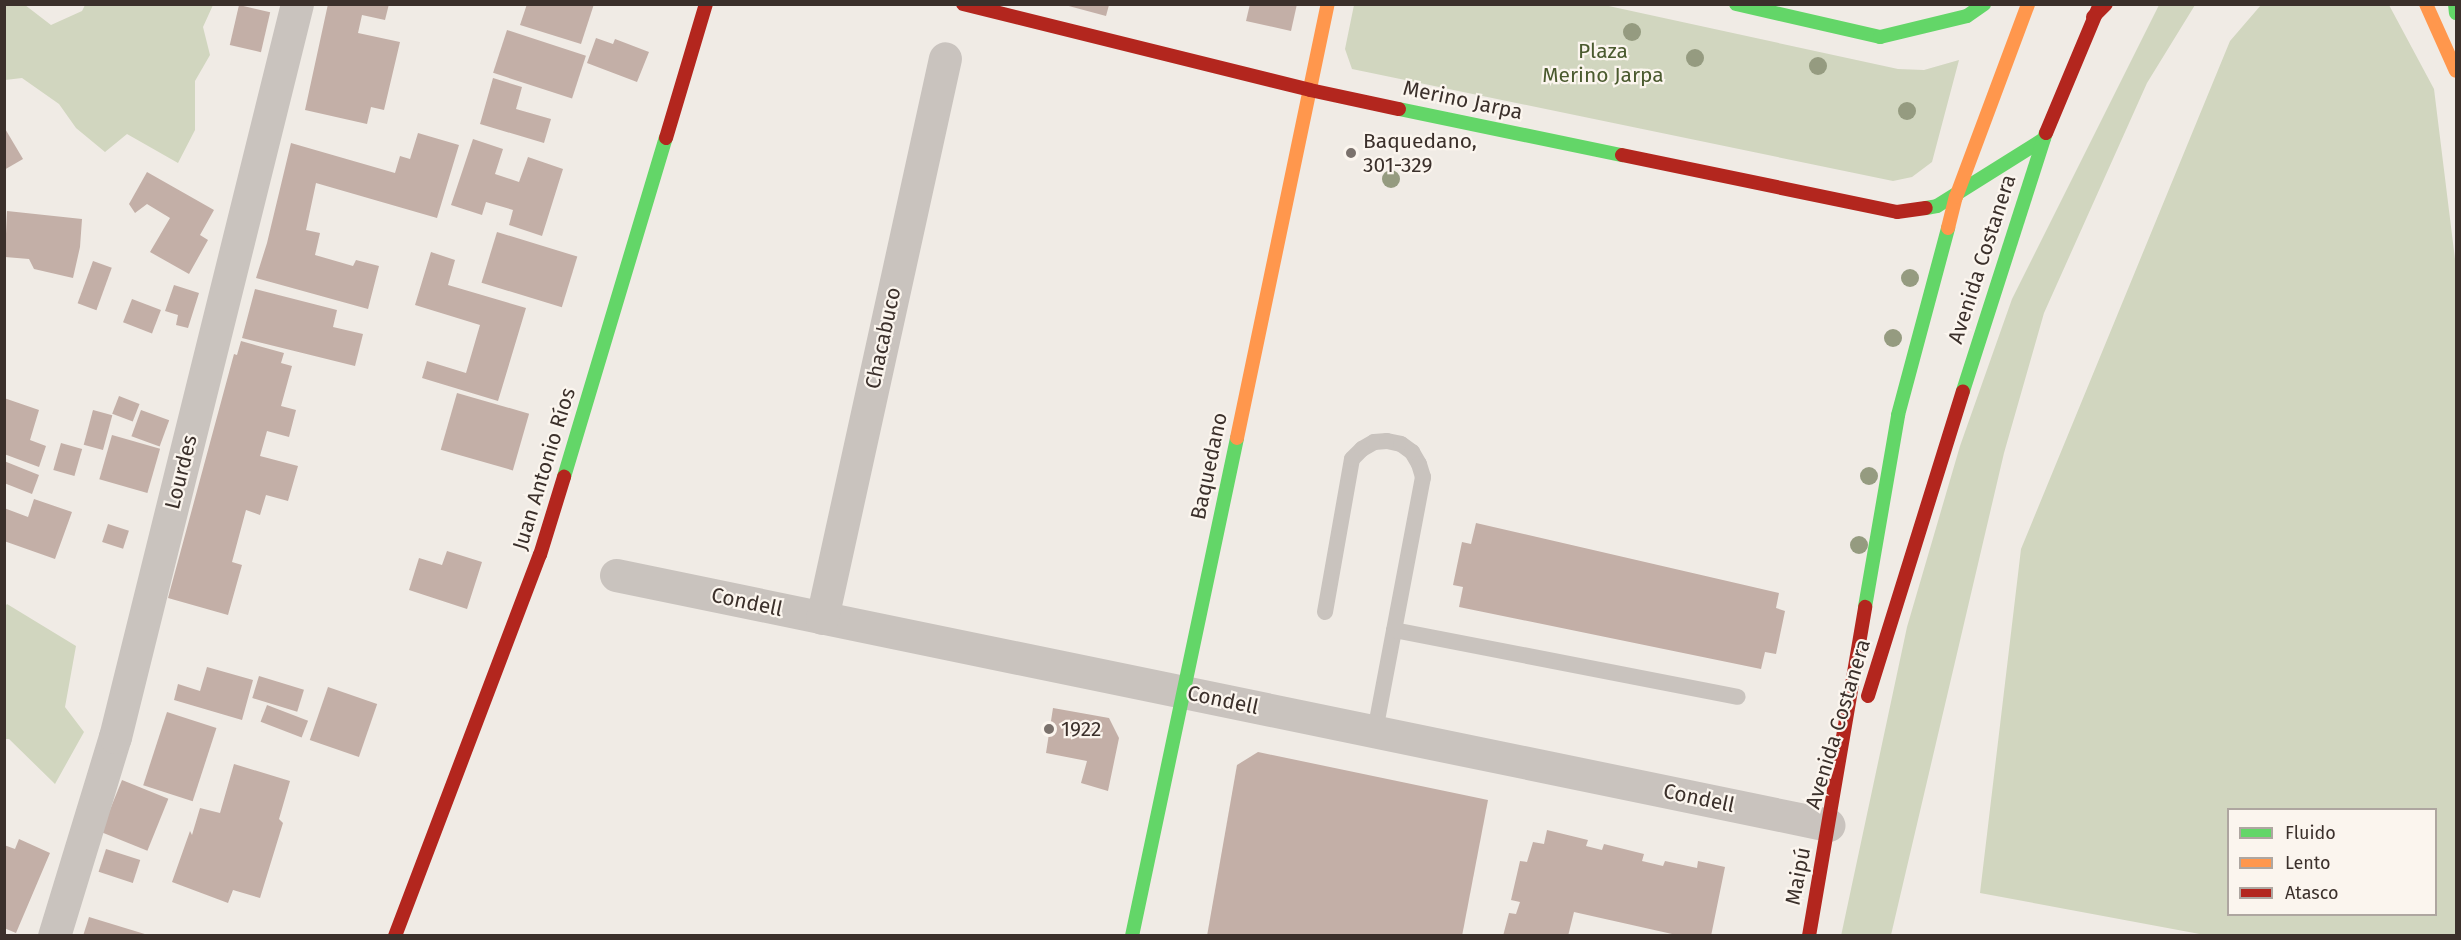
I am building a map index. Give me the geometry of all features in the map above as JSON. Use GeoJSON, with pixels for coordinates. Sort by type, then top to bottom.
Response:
{"type":"FeatureCollection","features":[{"type":"Feature","properties":{"kind":"main road","name":"Juan Antonio Ríos"},"geometry":{"type":"LineString","coordinates":[[395,936],[540,555],[706,4]]}},
{"type":"Feature","properties":{"kind":"main road","name":"Merino Jarpa"},"geometry":{"type":"LineString","coordinates":[[963,4],[1310,90],[1897,212],[1937,206],[1956,197],[2044,139]]}},
{"type":"Feature","properties":{"kind":"main road","name":"Baquedano"},"geometry":{"type":"LineString","coordinates":[[1132,936],[1328,4]]}},
{"type":"Feature","properties":{"kind":"main road"},"geometry":{"type":"LineString","coordinates":[[1736,4],[1880,37],[1967,16],[1984,4]]}},
{"type":"Feature","properties":{"kind":"main road","name":"Avenida Costanera"},"geometry":{"type":"LineString","coordinates":[[1830,825],[1898,415],[1956,197],[2028,4]]}},
{"type":"Feature","properties":{"kind":"main road","name":"Avenida Costanera"},"geometry":{"type":"LineString","coordinates":[[1830,825],[1998,274],[2044,139],[2100,4]]}},
{"type":"Feature","properties":{"kind":"main road"},"geometry":{"type":"LineString","coordinates":[[2093,17],[2106,4]]}},
{"type":"Feature","properties":{"kind":"main road"},"geometry":{"type":"LineString","coordinates":[[2426,4],[2457,71]]}},
{"type":"Feature","properties":{"kind":"main road"},"geometry":{"type":"LineString","coordinates":[[2455,4],[2457,13]]}},
{"type":"Feature","properties":{"kind":"main road","name":"Maipú"},"geometry":{"type":"LineString","coordinates":[[1809,936],[1830,825]]}},
{"type":"Feature","properties":{"kind":"street","name":"Lourdes"},"geometry":{"type":"LineString","coordinates":[[54,936],[115,737],[297,4]]}},
{"type":"Feature","properties":{"kind":"street","name":"Chacabuco"},"geometry":{"type":"LineString","coordinates":[[822,618],[945,58]]}},
{"type":"Feature","properties":{"kind":"street","name":"Condell"},"geometry":{"type":"LineString","coordinates":[[616,575],[1830,825]]}},
{"type":"Feature","properties":{"kind":"lane"},"geometry":{"type":"LineString","coordinates":[[1325,612],[1352,459],[1374,442],[1387,441],[1401,444],[1412,452],[1423,477],[1375,731]]}},
{"type":"Feature","properties":{"kind":"lane"},"geometry":{"type":"LineString","coordinates":[[1394,630],[1738,697]]}},
{"type":"Feature","properties":{"kind":"green space"},"geometry":{"type":"Polygon","coordinates":[[[4,5],[25,5],[51,25],[82,11],[85,5],[213,5],[203,27],[210,55],[195,81],[195,130],[178,163],[127,134],[105,152],[76,128],[59,104],[22,78],[5,80],[4,5]]]}},
{"type":"Feature","properties":{"kind":"green space","name":"Plaza Merino Jarpa"},"geometry":{"type":"Polygon","coordinates":[[[1354,5],[1604,5],[1898,69],[1924,70],[1959,60],[1932,162],[1912,177],[1893,181],[1352,69],[1345,49],[1354,5]]]}},
{"type":"Feature","properties":{"kind":"green space"},"geometry":{"type":"Polygon","coordinates":[[[2159,5],[2195,5],[2147,83],[2044,313],[2004,453],[1891,935],[1841,936],[1907,627],[1960,446],[2012,299],[2159,5]]]}},
{"type":"Feature","properties":{"kind":"green space"},"geometry":{"type":"Polygon","coordinates":[[[2261,5],[2389,5],[2434,89],[2456,267],[2456,935],[2205,935],[1980,893],[2021,549],[2230,41],[2261,5]]]}},
{"type":"Feature","properties":{"kind":"green space"},"geometry":{"type":"Polygon","coordinates":[[[7,604],[76,646],[65,707],[84,732],[55,784],[9,739],[5,739],[4,608],[7,604]]]}},
{"type":"Feature","properties":{"kind":"building"},"geometry":{"type":"Polygon","coordinates":[[[328,4],[389,4],[385,20],[362,15],[358,33],[400,42],[384,110],[371,107],[367,124],[305,110],[328,4]]]}},
{"type":"Feature","properties":{"kind":"building"},"geometry":{"type":"Polygon","coordinates":[[[527,4],[594,4],[581,44],[520,25],[527,4]]]}},
{"type":"Feature","properties":{"kind":"building"},"geometry":{"type":"Polygon","coordinates":[[[1250,4],[1297,4],[1291,31],[1246,21],[1250,4]]]}},
{"type":"Feature","properties":{"kind":"building"},"geometry":{"type":"Polygon","coordinates":[[[239,5],[270,12],[261,52],[230,45],[239,5]]]}},
{"type":"Feature","properties":{"kind":"building"},"geometry":{"type":"Polygon","coordinates":[[[1065,5],[1109,5],[1106,16],[1065,5]]]}},
{"type":"Feature","properties":{"kind":"building"},"geometry":{"type":"Polygon","coordinates":[[[507,30],[586,56],[572,98],[493,73],[507,30]]]}},
{"type":"Feature","properties":{"kind":"building"},"geometry":{"type":"Polygon","coordinates":[[[596,38],[613,44],[615,39],[649,52],[637,82],[587,63],[596,38]]]}},
{"type":"Feature","properties":{"kind":"building"},"geometry":{"type":"Polygon","coordinates":[[[493,78],[522,87],[516,109],[551,119],[544,143],[480,124],[493,78]]]}},
{"type":"Feature","properties":{"kind":"building"},"geometry":{"type":"Polygon","coordinates":[[[4,127],[23,159],[4,170],[4,127]]]}},
{"type":"Feature","properties":{"kind":"building"},"geometry":{"type":"Polygon","coordinates":[[[418,133],[459,145],[437,218],[316,183],[306,230],[320,233],[315,255],[353,266],[356,260],[379,266],[368,309],[256,278],[267,243],[291,143],[395,173],[400,156],[410,159],[418,133]]]}},
{"type":"Feature","properties":{"kind":"building"},"geometry":{"type":"Polygon","coordinates":[[[473,139],[503,149],[495,174],[519,182],[528,157],[563,169],[542,236],[509,225],[513,210],[486,202],[482,215],[451,205],[473,139]]]}},
{"type":"Feature","properties":{"kind":"building"},"geometry":{"type":"Polygon","coordinates":[[[147,172],[214,210],[200,235],[208,240],[189,274],[150,252],[170,218],[147,204],[135,213],[129,204],[147,172]]]}},
{"type":"Feature","properties":{"kind":"building"},"geometry":{"type":"Polygon","coordinates":[[[7,211],[82,219],[80,247],[73,278],[34,269],[29,259],[5,257],[7,211]]]}},
{"type":"Feature","properties":{"kind":"building"},"geometry":{"type":"Polygon","coordinates":[[[497,232],[577,257],[562,307],[482,283],[497,232]]]}},
{"type":"Feature","properties":{"kind":"building"},"geometry":{"type":"Polygon","coordinates":[[[431,252],[455,260],[448,285],[526,308],[498,401],[422,378],[427,361],[466,373],[480,325],[415,305],[431,252]]]}},
{"type":"Feature","properties":{"kind":"building"},"geometry":{"type":"Polygon","coordinates":[[[93,261],[112,268],[96,310],[78,303],[93,261]]]}},
{"type":"Feature","properties":{"kind":"building"},"geometry":{"type":"Polygon","coordinates":[[[174,285],[199,293],[188,328],[176,325],[178,315],[165,311],[174,285]]]}},
{"type":"Feature","properties":{"kind":"building"},"geometry":{"type":"Polygon","coordinates":[[[255,289],[337,310],[333,327],[363,334],[355,366],[242,338],[255,289]]]}},
{"type":"Feature","properties":{"kind":"building"},"geometry":{"type":"Polygon","coordinates":[[[132,299],[161,310],[152,333],[123,322],[132,299]]]}},
{"type":"Feature","properties":{"kind":"building"},"geometry":{"type":"Polygon","coordinates":[[[241,341],[284,353],[281,363],[292,366],[281,406],[296,410],[289,437],[267,431],[260,456],[298,466],[288,501],[266,495],[260,515],[246,510],[232,562],[242,565],[228,615],[168,598],[234,354],[237,355],[241,341]]]}},
{"type":"Feature","properties":{"kind":"building"},"geometry":{"type":"Polygon","coordinates":[[[457,393],[529,414],[513,470],[441,450],[457,393]]]}},
{"type":"Feature","properties":{"kind":"building"},"geometry":{"type":"Polygon","coordinates":[[[119,396],[140,404],[133,422],[112,414],[119,396]]]}},
{"type":"Feature","properties":{"kind":"building"},"geometry":{"type":"Polygon","coordinates":[[[4,398],[39,410],[30,440],[46,446],[39,467],[4,454],[4,398]]]}},
{"type":"Feature","properties":{"kind":"building"},"geometry":{"type":"Polygon","coordinates":[[[93,410],[112,415],[103,450],[84,445],[93,410]]]}},
{"type":"Feature","properties":{"kind":"building"},"geometry":{"type":"Polygon","coordinates":[[[141,410],[169,420],[160,447],[131,436],[141,410]]]}},
{"type":"Feature","properties":{"kind":"building"},"geometry":{"type":"Polygon","coordinates":[[[112,435],[160,449],[147,493],[99,479],[112,435]]]}},
{"type":"Feature","properties":{"kind":"building"},"geometry":{"type":"Polygon","coordinates":[[[61,443],[82,449],[74,476],[53,470],[61,443]]]}},
{"type":"Feature","properties":{"kind":"building"},"geometry":{"type":"Polygon","coordinates":[[[4,461],[39,475],[32,494],[4,483],[4,461]]]}},
{"type":"Feature","properties":{"kind":"building"},"geometry":{"type":"Polygon","coordinates":[[[34,499],[72,512],[55,559],[4,541],[4,508],[28,517],[34,499]]]}},
{"type":"Feature","properties":{"kind":"building"},"geometry":{"type":"Polygon","coordinates":[[[1476,523],[1779,593],[1776,608],[1785,611],[1776,654],[1765,652],[1761,669],[1459,607],[1463,587],[1453,585],[1462,542],[1471,544],[1476,523]]]}},
{"type":"Feature","properties":{"kind":"building"},"geometry":{"type":"Polygon","coordinates":[[[108,524],[129,531],[123,549],[102,542],[108,524]]]}},
{"type":"Feature","properties":{"kind":"building"},"geometry":{"type":"Polygon","coordinates":[[[447,551],[482,562],[467,609],[409,590],[419,558],[442,565],[447,551]]]}},
{"type":"Feature","properties":{"kind":"building"},"geometry":{"type":"Polygon","coordinates":[[[207,667],[253,680],[242,720],[174,700],[178,684],[200,691],[207,667]]]}},
{"type":"Feature","properties":{"kind":"building"},"geometry":{"type":"Polygon","coordinates":[[[259,676],[304,690],[297,712],[252,698],[259,676]]]}},
{"type":"Feature","properties":{"kind":"building"},"geometry":{"type":"Polygon","coordinates":[[[328,687],[377,704],[359,757],[310,740],[328,687]]]}},
{"type":"Feature","properties":{"kind":"building"},"geometry":{"type":"Polygon","coordinates":[[[267,705],[308,721],[302,738],[261,722],[267,705]]]}},
{"type":"Feature","properties":{"kind":"building"},"geometry":{"type":"Polygon","coordinates":[[[1053,708],[1109,718],[1119,738],[1108,791],[1081,783],[1087,761],[1046,753],[1053,708]]]}},
{"type":"Feature","properties":{"kind":"building"},"geometry":{"type":"Polygon","coordinates":[[[167,712],[216,728],[193,801],[143,785],[167,712]]]}},
{"type":"Feature","properties":{"kind":"building"},"geometry":{"type":"Polygon","coordinates":[[[1258,752],[1488,800],[1462,936],[1207,936],[1237,765],[1258,752]]]}},
{"type":"Feature","properties":{"kind":"building"},"geometry":{"type":"Polygon","coordinates":[[[234,764],[290,781],[279,819],[283,823],[260,898],[233,890],[228,903],[172,882],[190,831],[192,835],[200,808],[220,813],[234,764]]]}},
{"type":"Feature","properties":{"kind":"building"},"geometry":{"type":"Polygon","coordinates":[[[122,780],[168,799],[147,851],[101,832],[122,780]]]}},
{"type":"Feature","properties":{"kind":"building"},"geometry":{"type":"Polygon","coordinates":[[[1547,830],[1588,840],[1586,846],[1602,850],[1604,844],[1644,854],[1642,861],[1663,866],[1665,861],[1697,868],[1698,861],[1725,867],[1711,936],[1681,936],[1574,912],[1568,936],[1503,936],[1509,913],[1516,914],[1520,902],[1511,900],[1520,861],[1527,862],[1533,842],[1544,844],[1547,830]]]}},
{"type":"Feature","properties":{"kind":"building"},"geometry":{"type":"Polygon","coordinates":[[[19,839],[50,853],[16,933],[4,928],[4,845],[15,849],[19,839]]]}},
{"type":"Feature","properties":{"kind":"building"},"geometry":{"type":"Polygon","coordinates":[[[106,849],[140,860],[133,883],[99,872],[106,849]]]}},
{"type":"Feature","properties":{"kind":"building"},"geometry":{"type":"Polygon","coordinates":[[[89,917],[148,935],[148,936],[83,936],[89,917]]]}},
{"type":"Feature","properties":{"kind":"traffic: fast"},"geometry":{"type":"LineString","coordinates":[[1736,4],[1880,37],[1967,16],[1984,4]]}},
{"type":"Feature","properties":{"kind":"traffic: fast"},"geometry":{"type":"LineString","coordinates":[[2455,4],[2456,13]]}},
{"type":"Feature","properties":{"kind":"traffic: fast"},"geometry":{"type":"LineString","coordinates":[[1399,109],[1622,155]]}},
{"type":"Feature","properties":{"kind":"traffic: fast"},"geometry":{"type":"LineString","coordinates":[[1963,391],[2046,133]]}},
{"type":"Feature","properties":{"kind":"traffic: fast"},"geometry":{"type":"LineString","coordinates":[[564,477],[666,138]]}},
{"type":"Feature","properties":{"kind":"traffic: fast"},"geometry":{"type":"LineString","coordinates":[[1926,208],[1937,206],[2044,139]]}},
{"type":"Feature","properties":{"kind":"traffic: fast"},"geometry":{"type":"LineString","coordinates":[[1865,607],[1898,415],[1948,228]]}},
{"type":"Feature","properties":{"kind":"traffic: fast"},"geometry":{"type":"LineString","coordinates":[[1132,936],[1237,438]]}},
{"type":"Feature","properties":{"kind":"traffic: slow"},"geometry":{"type":"LineString","coordinates":[[1237,438],[1328,4]]}},
{"type":"Feature","properties":{"kind":"traffic: slow"},"geometry":{"type":"LineString","coordinates":[[1948,228],[1956,197],[2028,4]]}},
{"type":"Feature","properties":{"kind":"traffic: slow"},"geometry":{"type":"LineString","coordinates":[[2426,4],[2456,71]]}},
{"type":"Feature","properties":{"kind":"traffic: jam"},"geometry":{"type":"LineString","coordinates":[[666,138],[706,4]]}},
{"type":"Feature","properties":{"kind":"traffic: jam"},"geometry":{"type":"LineString","coordinates":[[963,4],[1310,90],[1399,109]]}},
{"type":"Feature","properties":{"kind":"traffic: jam"},"geometry":{"type":"LineString","coordinates":[[2046,133],[2100,4]]}},
{"type":"Feature","properties":{"kind":"traffic: jam"},"geometry":{"type":"LineString","coordinates":[[2093,17],[2106,4]]}},
{"type":"Feature","properties":{"kind":"traffic: jam"},"geometry":{"type":"LineString","coordinates":[[1622,155],[1897,212],[1926,208]]}},
{"type":"Feature","properties":{"kind":"traffic: jam"},"geometry":{"type":"LineString","coordinates":[[1868,696],[1963,391]]}},
{"type":"Feature","properties":{"kind":"traffic: jam"},"geometry":{"type":"LineString","coordinates":[[395,936],[540,555],[564,477]]}},
{"type":"Feature","properties":{"kind":"traffic: jam"},"geometry":{"type":"LineString","coordinates":[[1809,936],[1865,607]]}},
{"type":"Feature","properties":{"kind":"place","name":"Baquedano, 301-329"},"geometry":{"type":"Point","coordinates":[1351,153]}},
{"type":"Feature","properties":{"kind":"place","name":"1922"},"geometry":{"type":"Point","coordinates":[1049,729]}}]}
